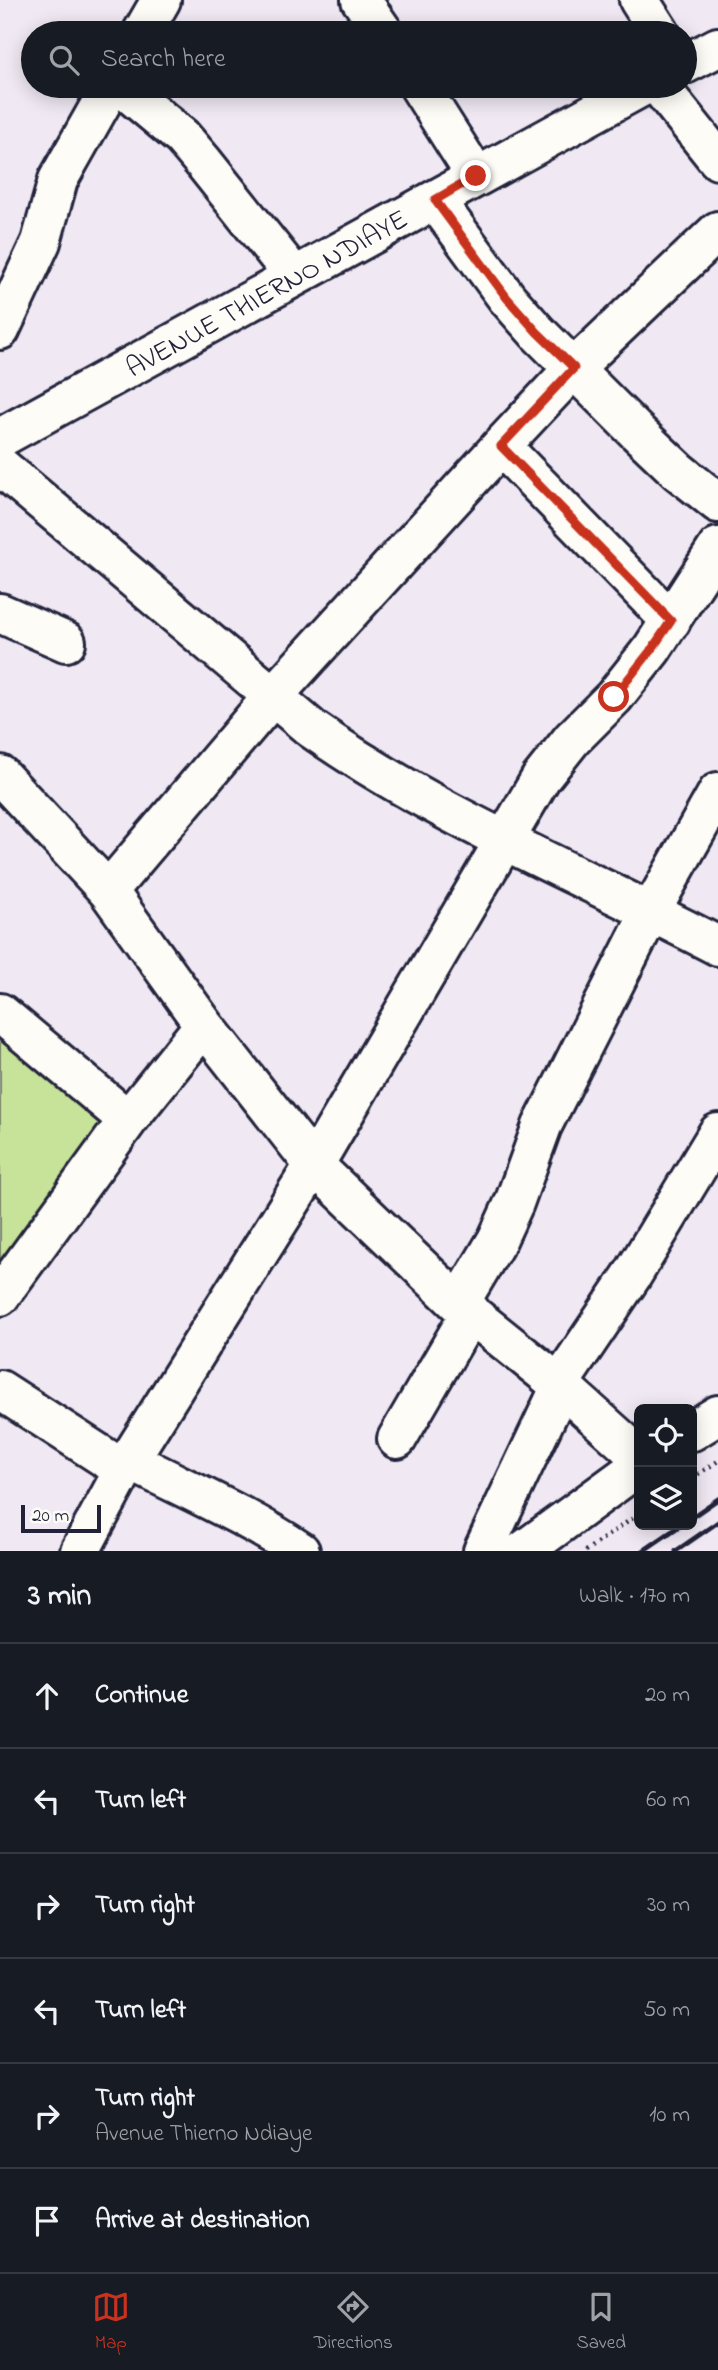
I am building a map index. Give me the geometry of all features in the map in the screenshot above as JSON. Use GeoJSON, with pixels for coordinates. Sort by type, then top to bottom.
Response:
{"type":"FeatureCollection","features":[{"type":"Feature","properties":{"kind":"street"},"geometry":{"type":"LineString","coordinates":[[149,21],[161,0]]}},
{"type":"Feature","properties":{"kind":"street"},"geometry":{"type":"LineString","coordinates":[[360,0],[375,21]]}},
{"type":"Feature","properties":{"kind":"street"},"geometry":{"type":"LineString","coordinates":[[639,0],[652,21]]}},
{"type":"Feature","properties":{"kind":"street"},"geometry":{"type":"LineString","coordinates":[[697,58],[718,47]]}},
{"type":"Feature","properties":{"kind":"street"},"geometry":{"type":"LineString","coordinates":[[0,330],[41,242],[58,180],[104,98]]}},
{"type":"Feature","properties":{"kind":"street"},"geometry":{"type":"LineString","coordinates":[[135,98],[182,137],[294,276]]}},
{"type":"Feature","properties":{"kind":"street"},"geometry":{"type":"LineString","coordinates":[[427,98],[476,176]]}},
{"type":"Feature","properties":{"kind":"street","name":"AVENUE THIERNO NDIAYE"},"geometry":{"type":"LineString","coordinates":[[0,438],[621,98]]}},
{"type":"Feature","properties":{"kind":"street"},"geometry":{"type":"LineString","coordinates":[[669,98],[718,160]]}},
{"type":"Feature","properties":{"kind":"street"},"geometry":{"type":"LineString","coordinates":[[435,200],[507,298],[537,332],[670,463],[718,503]]}},
{"type":"Feature","properties":{"kind":"street"},"geometry":{"type":"LineString","coordinates":[[108,891],[273,696],[501,446],[574,368],[718,231]]}},
{"type":"Feature","properties":{"kind":"street"},"geometry":{"type":"LineString","coordinates":[[501,446],[671,621]]}},
{"type":"Feature","properties":{"kind":"street"},"geometry":{"type":"LineString","coordinates":[[0,466],[312,729],[340,749],[384,776],[506,840],[718,946]]}},
{"type":"Feature","properties":{"kind":"street"},"geometry":{"type":"LineString","coordinates":[[80,1551],[127,1465],[313,1165],[552,762],[614,697],[652,649],[718,547]]}},
{"type":"Feature","properties":{"kind":"street"},"geometry":{"type":"LineString","coordinates":[[0,613],[66,642]]}},
{"type":"Feature","properties":{"kind":"street"},"geometry":{"type":"LineString","coordinates":[[0,775],[108,891],[204,1025],[313,1165],[465,1308],[560,1385],[634,1452]]}},
{"type":"Feature","properties":{"kind":"street"},"geometry":{"type":"LineString","coordinates":[[397,1439],[497,1240],[514,1203],[542,1126],[652,911],[718,792]]}},
{"type":"Feature","properties":{"kind":"street"},"geometry":{"type":"LineString","coordinates":[[0,1013],[128,1120]]}},
{"type":"Feature","properties":{"kind":"street"},"geometry":{"type":"LineString","coordinates":[[0,1296],[128,1120],[204,1025]]}},
{"type":"Feature","properties":{"kind":"street"},"geometry":{"type":"LineString","coordinates":[[483,1551],[560,1385],[633,1274],[718,1133]]}},
{"type":"Feature","properties":{"kind":"street"},"geometry":{"type":"LineString","coordinates":[[0,1390],[127,1465],[244,1516],[300,1551]]}},
{"type":"Feature","properties":{"kind":"street"},"geometry":{"type":"LineString","coordinates":[[697,1429],[718,1415]]}},
{"type":"Feature","properties":{"kind":"street"},"geometry":{"type":"LineString","coordinates":[[523,1551],[638,1467]]}},
{"type":"Feature","properties":{"kind":"path"},"geometry":{"type":"LineString","coordinates":[[697,1475],[718,1461]]}},
{"type":"Feature","properties":{"kind":"path"},"geometry":{"type":"LineString","coordinates":[[585,1551],[634,1517]]}},
{"type":"Feature","properties":{"kind":"green space"},"geometry":{"type":"Polygon","coordinates":[[[0,1024],[117,1118],[0,1290],[0,1024]]]}},
{"type":"Feature","properties":{"kind":"railway"},"geometry":{"type":"LineString","coordinates":[[697,1514],[718,1499]]}},
{"type":"Feature","properties":{"kind":"railway"},"geometry":{"type":"LineString","coordinates":[[676,1551],[718,1522]]}},
{"type":"Feature","properties":{"kind":"railway"},"geometry":{"type":"LineString","coordinates":[[643,1551],[674,1530]]}},
{"type":"Feature","properties":{"kind":"route"},"geometry":{"type":"LineString","coordinates":[[476,176],[435,200],[507,298],[574,368],[501,446],[671,621],[614,697]]}}]}
